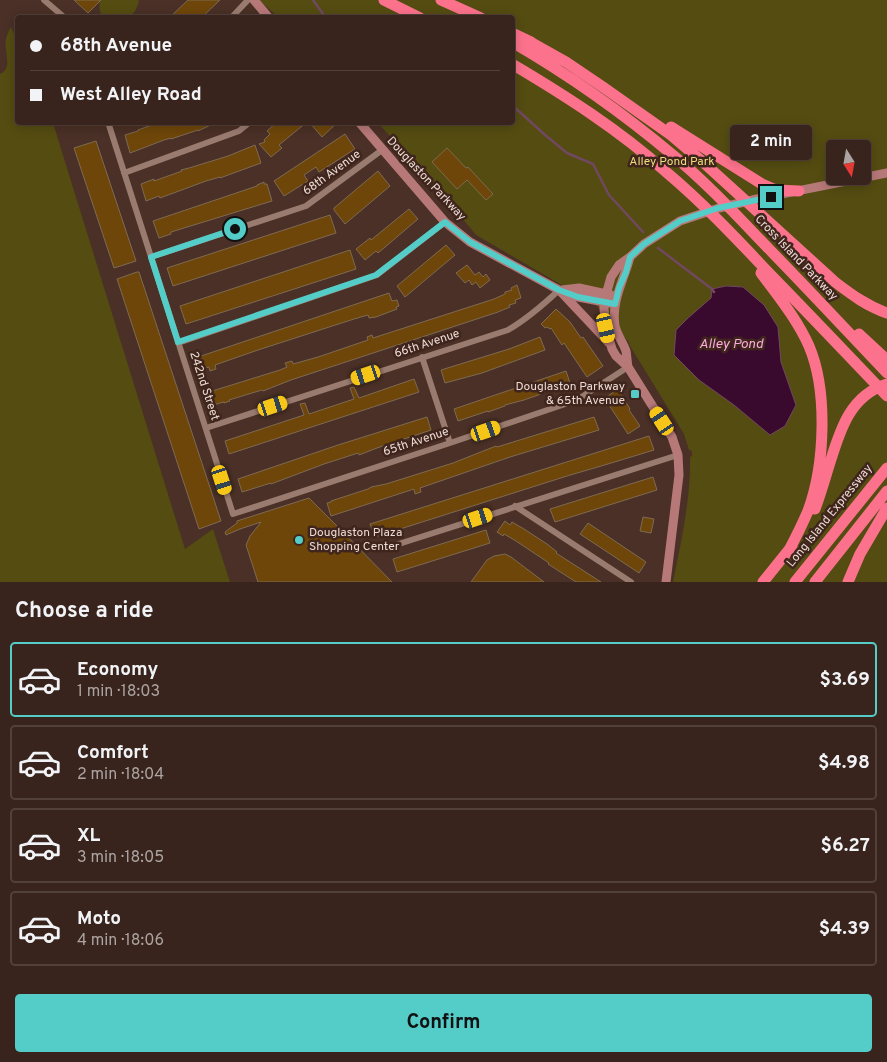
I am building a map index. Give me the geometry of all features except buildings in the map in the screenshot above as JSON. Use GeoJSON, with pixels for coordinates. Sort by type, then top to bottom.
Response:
{"type":"FeatureCollection","features":[{"type":"Feature","properties":{"kind":"highway"},"geometry":{"type":"LineString","coordinates":[[384,0],[414,15]]}},
{"type":"Feature","properties":{"kind":"highway"},"geometry":{"type":"LineString","coordinates":[[435,0],[464,15]]}},
{"type":"Feature","properties":{"kind":"highway"},"geometry":{"type":"LineString","coordinates":[[441,0],[474,15]]}},
{"type":"Feature","properties":{"kind":"highway"},"geometry":{"type":"LineString","coordinates":[[515,34],[566,62],[671,135],[855,298],[887,313]]}},
{"type":"Feature","properties":{"kind":"highway"},"geometry":{"type":"LineString","coordinates":[[525,39],[605,85],[762,184],[776,190],[799,191]]}},
{"type":"Feature","properties":{"kind":"highway","name":"Cross Island Parkway"},"geometry":{"type":"LineString","coordinates":[[515,44],[563,74],[638,127],[675,156],[710,189],[887,373]]}},
{"type":"Feature","properties":{"kind":"highway"},"geometry":{"type":"LineString","coordinates":[[515,66],[591,114],[665,170],[730,232],[887,396]]}},
{"type":"Feature","properties":{"kind":"highway"},"geometry":{"type":"LineString","coordinates":[[740,220],[887,360]]}},
{"type":"Feature","properties":{"kind":"highway"},"geometry":{"type":"LineString","coordinates":[[730,232],[782,301],[799,328],[808,346],[819,381],[821,425],[817,473],[808,509],[800,530],[788,552]]}},
{"type":"Feature","properties":{"kind":"highway"},"geometry":{"type":"LineString","coordinates":[[764,582],[788,552],[813,512],[845,419],[854,406],[865,396],[880,386],[887,384]]}},
{"type":"Feature","properties":{"kind":"highway","name":"Long Island Expressway"},"geometry":{"type":"LineString","coordinates":[[795,582],[885,471]]}},
{"type":"Feature","properties":{"kind":"highway"},"geometry":{"type":"LineString","coordinates":[[814,582],[887,491]]}},
{"type":"Feature","properties":{"kind":"highway"},"geometry":{"type":"LineString","coordinates":[[848,582],[860,554],[887,508]]}},
{"type":"Feature","properties":{"kind":"highway"},"geometry":{"type":"LineString","coordinates":[[852,582],[864,549],[880,520]]}},
{"type":"Feature","properties":{"kind":"main road"},"geometry":{"type":"LineString","coordinates":[[254,0],[266,15]]}},
{"type":"Feature","properties":{"kind":"main road","name":"Douglaston Parkway"},"geometry":{"type":"LineString","coordinates":[[361,125],[445,222],[470,242],[559,290],[610,344]]}},
{"type":"Feature","properties":{"kind":"main road"},"geometry":{"type":"LineString","coordinates":[[605,297],[612,276],[619,265],[644,244],[680,221],[718,208],[887,173]]}},
{"type":"Feature","properties":{"kind":"main road"},"geometry":{"type":"LineString","coordinates":[[559,290],[579,288],[616,300],[630,257]]}},
{"type":"Feature","properties":{"kind":"main road","name":"Douglaston Parkway"},"geometry":{"type":"LineString","coordinates":[[605,297],[606,328],[610,344],[616,356],[628,367],[672,437],[678,456],[679,475],[666,582]]}},
{"type":"Feature","properties":{"kind":"main road","name":"Douglaston Parkway"},"geometry":{"type":"LineString","coordinates":[[616,300],[614,319],[618,336],[626,351],[628,367]]}},
{"type":"Feature","properties":{"kind":"street"},"geometry":{"type":"LineString","coordinates":[[44,0],[62,15]]}},
{"type":"Feature","properties":{"kind":"street"},"geometry":{"type":"LineString","coordinates":[[234,15],[248,0]]}},
{"type":"Feature","properties":{"kind":"street","name":"242nd Street"},"geometry":{"type":"LineString","coordinates":[[109,125],[233,514]]}},
{"type":"Feature","properties":{"kind":"street"},"geometry":{"type":"LineString","coordinates":[[124,173],[239,131],[246,125]]}},
{"type":"Feature","properties":{"kind":"street","name":"68th Avenue"},"geometry":{"type":"LineString","coordinates":[[151,257],[306,206],[382,150]]}},
{"type":"Feature","properties":{"kind":"street"},"geometry":{"type":"LineString","coordinates":[[178,342],[376,275],[445,222]]}},
{"type":"Feature","properties":{"kind":"street","name":"66th Avenue"},"geometry":{"type":"LineString","coordinates":[[206,428],[508,330],[534,314],[559,290]]}},
{"type":"Feature","properties":{"kind":"street"},"geometry":{"type":"LineString","coordinates":[[422,357],[450,443]]}},
{"type":"Feature","properties":{"kind":"street","name":"65th Avenue"},"geometry":{"type":"LineString","coordinates":[[233,514],[577,400],[628,367]]}},
{"type":"Feature","properties":{"kind":"street"},"geometry":{"type":"LineString","coordinates":[[383,549],[678,456]]}},
{"type":"Feature","properties":{"kind":"street"},"geometry":{"type":"LineString","coordinates":[[516,506],[631,582]]}},
{"type":"Feature","properties":{"kind":"green space"},"geometry":{"type":"Polygon","coordinates":[[[100,0],[139,0],[137,7],[131,15],[102,15],[100,0]]]}},
{"type":"Feature","properties":{"kind":"green space","name":"Alley Pond Park"},"geometry":{"type":"Polygon","coordinates":[[[259,0],[887,0],[887,582],[673,582],[687,504],[690,457],[692,456],[692,451],[689,450],[684,434],[628,341],[596,305],[476,235],[434,184],[380,125],[515,125],[515,15],[276,15],[259,0]]]}},
{"type":"Feature","properties":{"kind":"green space"},"geometry":{"type":"Polygon","coordinates":[[[11,27],[15,35],[15,125],[54,125],[185,549],[213,529],[230,582],[0,582],[0,74],[6,68],[7,63],[5,43],[11,27]]]}},
{"type":"Feature","properties":{"kind":"water","name":"Alley Pond"},"geometry":{"type":"Polygon","coordinates":[[[726,286],[743,287],[764,305],[778,327],[781,362],[796,405],[785,426],[770,435],[734,405],[699,380],[674,355],[676,330],[711,298],[712,289],[726,286]]]}},
{"type":"Feature","properties":{"kind":"waterway"},"geometry":{"type":"LineString","coordinates":[[313,0],[324,15]]}},
{"type":"Feature","properties":{"kind":"waterway"},"geometry":{"type":"LineString","coordinates":[[515,108],[567,153],[593,164],[609,195],[643,232]]}},
{"type":"Feature","properties":{"kind":"waterway"},"geometry":{"type":"LineString","coordinates":[[658,248],[714,292]]}},
{"type":"Feature","properties":{"kind":"place","name":"Douglaston Parkway & 65th Avenue"},"geometry":{"type":"Point","coordinates":[635,394]}},
{"type":"Feature","properties":{"kind":"place","name":"Douglaston Plaza Shopping Center"},"geometry":{"type":"Point","coordinates":[299,540]}},
{"type":"Feature","properties":{"kind":"route"},"geometry":{"type":"LineString","coordinates":[[235,229],[151,257],[178,342],[376,275],[445,222],[470,242],[559,290],[578,297],[615,304],[630,257],[644,244],[680,221],[696,215],[718,208],[771,197]]}}]}
